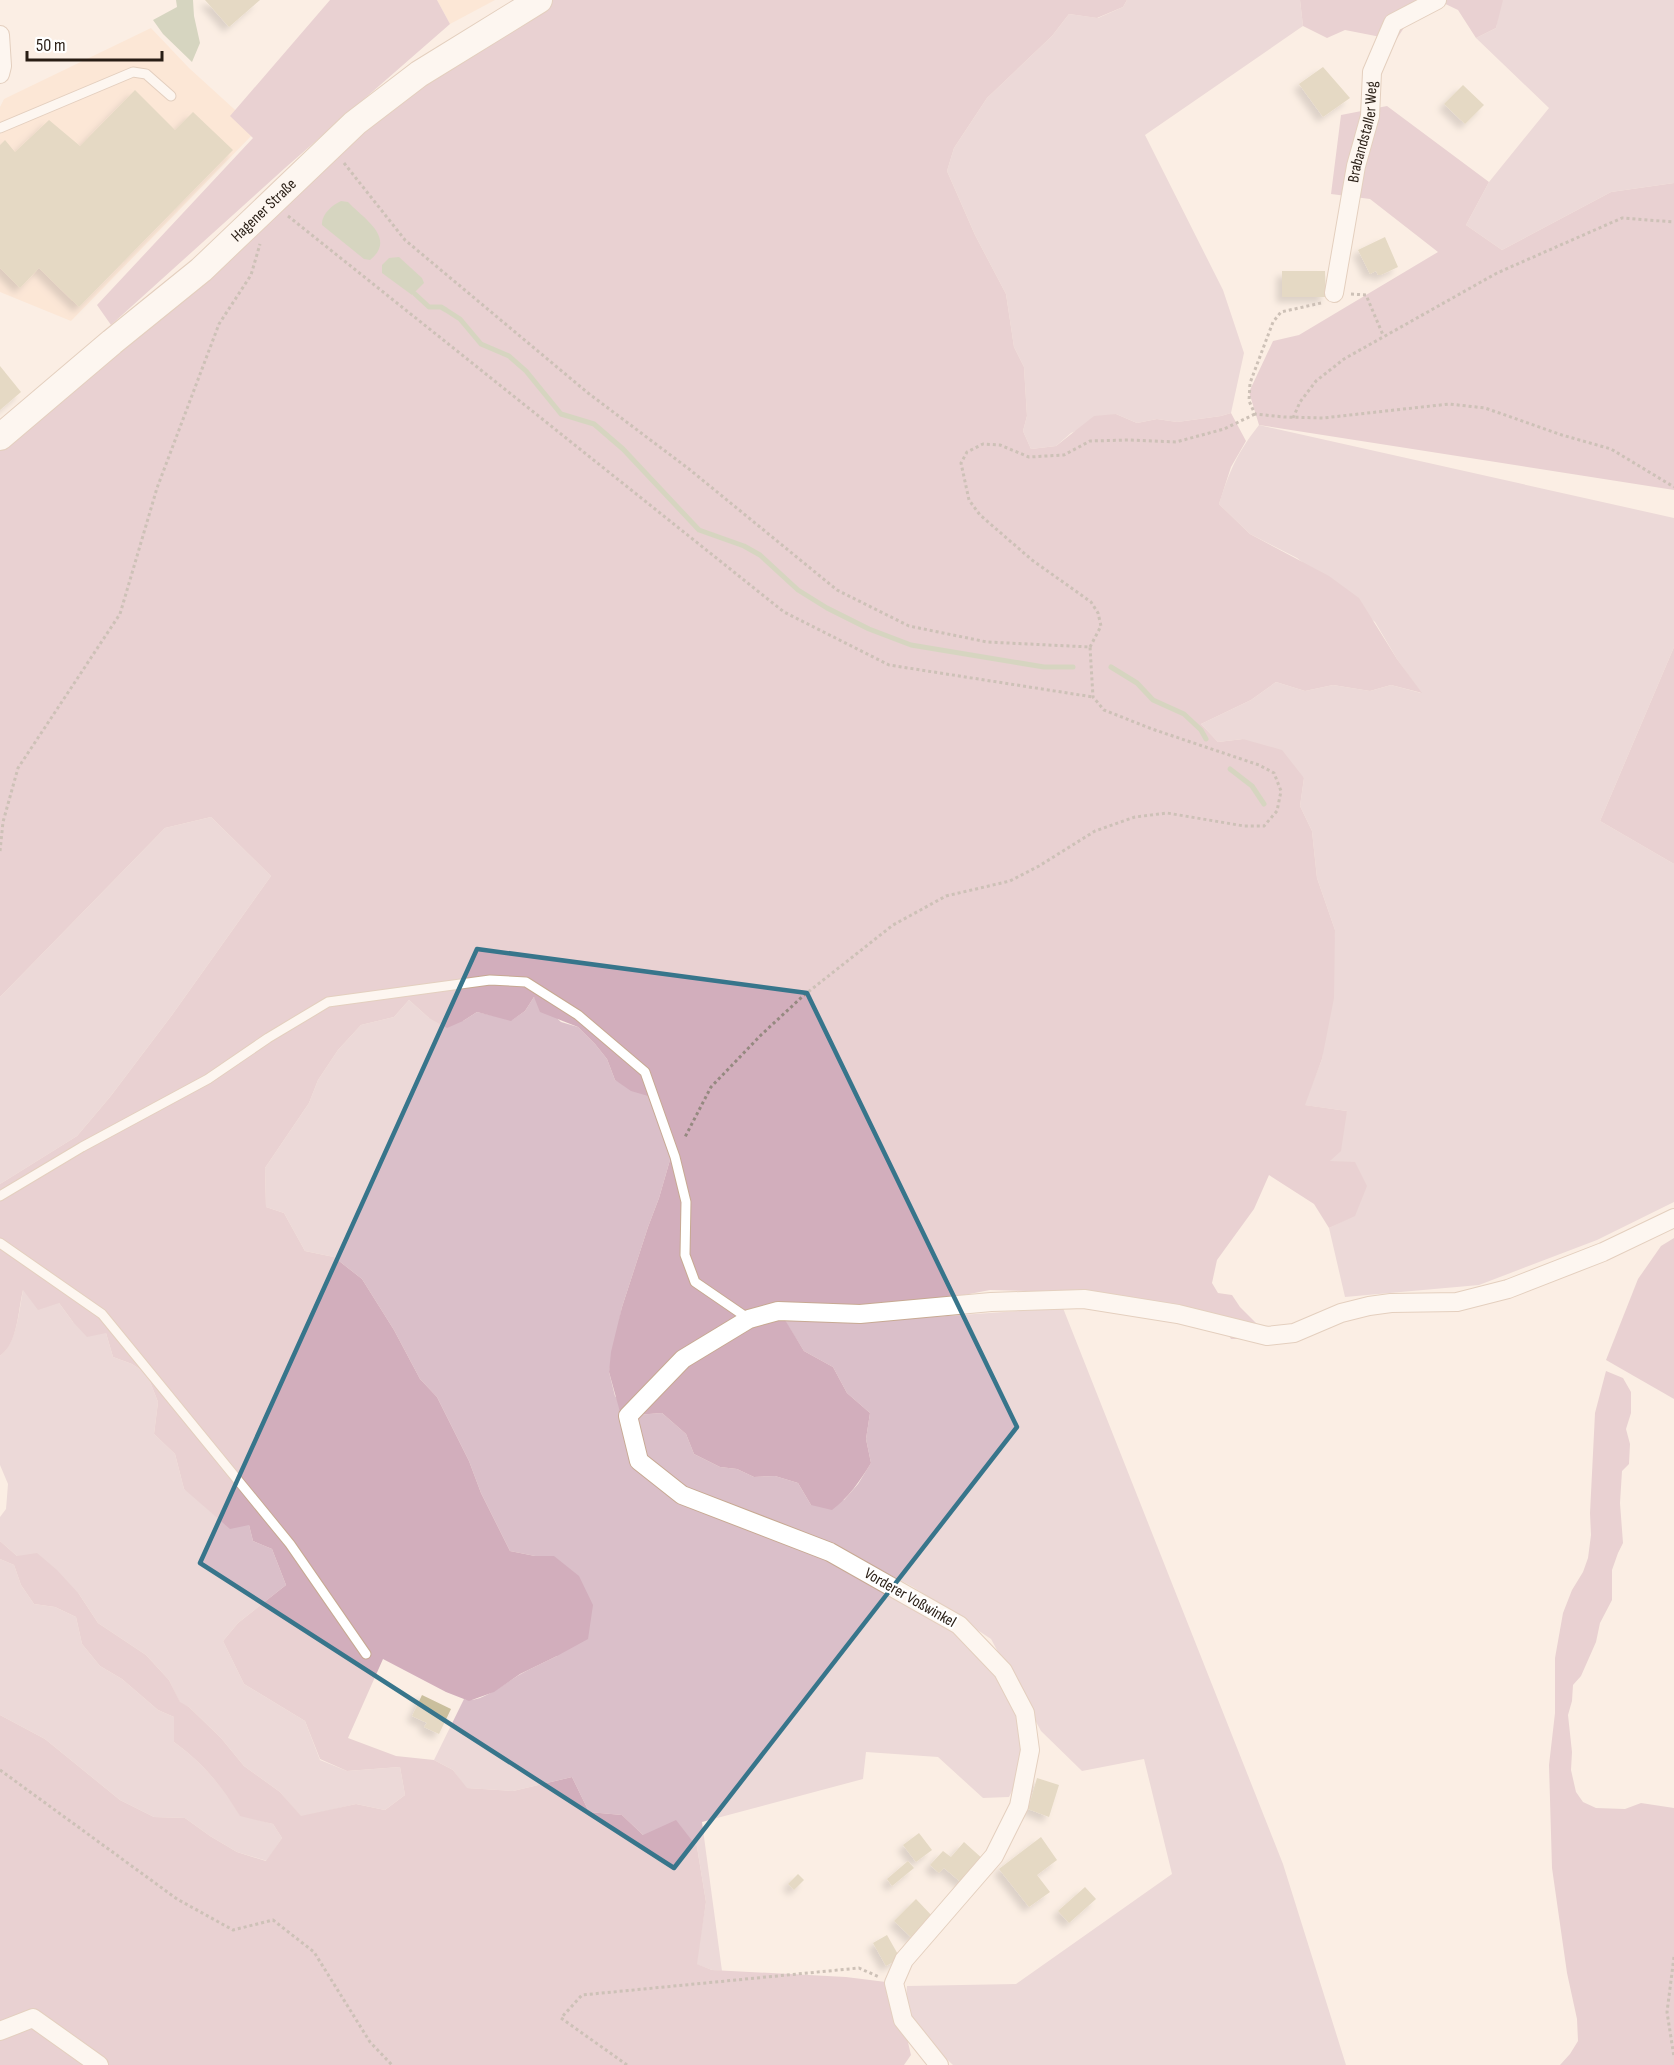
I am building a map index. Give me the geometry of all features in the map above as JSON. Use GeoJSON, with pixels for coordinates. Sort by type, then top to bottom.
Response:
{"type":"FeatureCollection","features":[{"type":"Feature","properties":{"kind":"main road","name":"Hagener Straße"},"geometry":{"type":"LineString","coordinates":[[0,437],[201,270],[355,123],[419,74],[539,0]]}},
{"type":"Feature","properties":{"kind":"street","name":"Brabandstaller Weg"},"geometry":{"type":"LineString","coordinates":[[1334,293],[1356,166],[1370,116],[1372,72],[1393,23],[1437,0]]}},
{"type":"Feature","properties":{"kind":"street"},"geometry":{"type":"LineString","coordinates":[[0,35],[2,66],[0,74]]}},
{"type":"Feature","properties":{"kind":"street"},"geometry":{"type":"LineString","coordinates":[[749,1319],[778,1311],[860,1314],[991,1302],[1084,1299],[1178,1314],[1267,1336],[1294,1333],[1341,1313],[1369,1306],[1391,1303],[1458,1302],[1508,1289],[1603,1252],[1674,1218]]}},
{"type":"Feature","properties":{"kind":"street","name":"Vorderer Voßwinkel"},"geometry":{"type":"LineString","coordinates":[[749,1319],[683,1359],[628,1416],[639,1461],[681,1495],[830,1552],[958,1625],[1002,1671],[1025,1713],[1030,1750],[1019,1806],[994,1856],[904,1960],[894,1983]]}},
{"type":"Feature","properties":{"kind":"street"},"geometry":{"type":"LineString","coordinates":[[894,1983],[903,2020],[939,2065]]}},
{"type":"Feature","properties":{"kind":"street"},"geometry":{"type":"LineString","coordinates":[[0,2031],[33,2018],[99,2065]]}},
{"type":"Feature","properties":{"kind":"lane"},"geometry":{"type":"LineString","coordinates":[[0,128],[133,72],[146,74],[171,96]]}},
{"type":"Feature","properties":{"kind":"lane"},"geometry":{"type":"LineString","coordinates":[[0,1196],[82,1147],[208,1079],[268,1038],[328,1002],[490,980],[525,982],[578,1015],[645,1072],[675,1157],[686,1202],[685,1255],[695,1282],[749,1319]]}},
{"type":"Feature","properties":{"kind":"lane"},"geometry":{"type":"LineString","coordinates":[[0,1243],[102,1314],[290,1544],[366,1654]]}},
{"type":"Feature","properties":{"kind":"path"},"geometry":{"type":"LineString","coordinates":[[331,145],[347,169],[405,240],[588,393],[689,469],[837,591],[909,626],[987,642],[1090,647]]}},
{"type":"Feature","properties":{"kind":"path"},"geometry":{"type":"LineString","coordinates":[[0,851],[3,822],[18,768],[120,614],[157,488],[219,324],[251,275],[271,203],[784,612],[889,665],[1093,697]]}},
{"type":"Feature","properties":{"kind":"path"},"geometry":{"type":"LineString","coordinates":[[1293,418],[1300,402],[1316,381],[1344,358],[1497,273],[1622,218],[1674,222]]}},
{"type":"Feature","properties":{"kind":"path"},"geometry":{"type":"LineString","coordinates":[[1255,414],[1249,401],[1250,383],[1273,322],[1281,312],[1324,302],[1334,293],[1366,295],[1383,335]]}},
{"type":"Feature","properties":{"kind":"path"},"geometry":{"type":"LineString","coordinates":[[675,1157],[711,1087],[761,1035],[803,996],[893,925],[946,896],[1010,881],[1095,831],[1135,817],[1167,813],[1244,826],[1264,826],[1277,811],[1281,791],[1274,773],[1259,765],[1152,729],[1104,710],[1093,697],[1090,647],[1101,626],[1098,613],[1091,602],[1032,560],[980,515],[969,500],[961,463],[966,452],[983,444],[1000,445],[1029,457],[1064,455],[1090,441],[1176,442],[1224,429],[1255,414],[1323,418],[1449,404],[1485,408],[1562,435],[1611,449],[1674,487]]}},
{"type":"Feature","properties":{"kind":"path"},"geometry":{"type":"LineString","coordinates":[[0,1770],[177,1899],[233,1930],[273,1920],[314,1952],[370,2042],[392,2065]]}},
{"type":"Feature","properties":{"kind":"path"},"geometry":{"type":"LineString","coordinates":[[1674,1957],[1667,2012],[1674,2057]]}},
{"type":"Feature","properties":{"kind":"path"},"geometry":{"type":"LineString","coordinates":[[627,2065],[561,2018],[582,1995],[859,1968],[894,1983]]}},
{"type":"Feature","properties":{"kind":"highlighted area"},"geometry":{"type":"Polygon","coordinates":[[[477,949],[807,993],[1017,1427],[674,1868],[200,1563],[477,949]]]}},
{"type":"Feature","properties":{"kind":"shaded area"},"geometry":{"type":"Polygon","coordinates":[[[176,0],[193,0],[200,43],[192,62],[163,34],[153,20],[177,7],[176,0]]]}},
{"type":"Feature","properties":{"kind":"shaded area"},"geometry":{"type":"Polygon","coordinates":[[[330,0],[437,0],[450,24],[285,168],[111,325],[97,305],[253,138],[230,116],[330,0]]]}},
{"type":"Feature","properties":{"kind":"shaded area"},"geometry":{"type":"Polygon","coordinates":[[[437,0],[495,0],[450,24],[437,0]]]}},
{"type":"Feature","properties":{"kind":"shaded area"},"geometry":{"type":"Polygon","coordinates":[[[539,0],[1127,0],[1123,7],[1097,18],[1069,14],[1052,36],[987,98],[954,148],[947,171],[975,235],[1006,294],[1014,347],[1024,367],[1027,416],[1023,431],[1031,449],[1056,446],[1094,416],[1116,414],[1137,423],[1157,419],[1177,422],[1231,413],[1246,441],[1231,467],[1219,504],[1250,534],[1329,576],[1359,598],[1397,659],[1422,693],[1391,685],[1370,691],[1333,685],[1305,691],[1276,682],[1251,700],[1201,724],[1218,742],[1243,739],[1282,750],[1304,778],[1300,806],[1312,831],[1317,878],[1335,930],[1334,998],[1322,1059],[1305,1105],[1347,1111],[1341,1151],[1330,1161],[1355,1162],[1367,1186],[1355,1216],[1329,1228],[1314,1204],[1269,1175],[1254,1209],[1217,1260],[1212,1283],[1218,1293],[1232,1295],[1240,1307],[1258,1325],[1245,1339],[1231,1339],[1217,1316],[1106,1293],[990,1290],[928,1302],[782,1315],[804,1351],[833,1367],[847,1393],[870,1413],[866,1439],[871,1463],[854,1488],[832,1510],[811,1505],[798,1483],[775,1476],[754,1477],[737,1469],[720,1467],[694,1454],[686,1434],[662,1413],[636,1415],[620,1412],[609,1372],[611,1352],[622,1307],[672,1153],[655,1098],[631,1091],[615,1080],[607,1059],[595,1044],[578,1027],[540,1012],[534,997],[525,1011],[511,1021],[477,1012],[447,1028],[429,1018],[409,1000],[394,1017],[361,1025],[338,1050],[318,1080],[309,1103],[265,1168],[266,1207],[284,1213],[305,1251],[334,1257],[362,1279],[394,1330],[420,1379],[437,1397],[510,1551],[535,1556],[554,1556],[579,1576],[593,1605],[588,1639],[520,1674],[494,1692],[469,1701],[446,1692],[383,1659],[348,1738],[396,1756],[434,1760],[453,1770],[467,1788],[513,1791],[572,1777],[589,1812],[622,1815],[643,1835],[676,1820],[697,1847],[706,1902],[697,1964],[712,1970],[846,1977],[894,1983],[911,2055],[904,2065],[0,2065],[0,1715],[45,1739],[120,1800],[154,1817],[185,1818],[237,1852],[266,1861],[282,1838],[273,1824],[240,1816],[211,1775],[174,1742],[174,1717],[158,1710],[122,1679],[100,1666],[82,1644],[76,1617],[55,1607],[34,1604],[21,1585],[14,1565],[0,1559],[0,1541],[17,1556],[37,1553],[57,1570],[79,1594],[98,1623],[146,1655],[169,1680],[180,1702],[189,1707],[221,1738],[244,1766],[280,1792],[301,1816],[356,1804],[385,1810],[405,1795],[400,1767],[347,1771],[320,1759],[305,1721],[244,1684],[223,1641],[238,1623],[286,1585],[272,1549],[253,1541],[249,1525],[230,1529],[184,1489],[175,1454],[154,1434],[158,1402],[147,1374],[132,1364],[113,1357],[106,1333],[87,1337],[59,1303],[38,1310],[23,1290],[14,1335],[0,1356],[0,1184],[77,1136],[110,1097],[172,1015],[271,876],[211,817],[165,828],[0,997],[0,431],[331,145],[539,0]]]}},
{"type":"Feature","properties":{"kind":"shaded area"},"geometry":{"type":"Polygon","coordinates":[[[1127,0],[1300,0],[1303,26],[1145,135],[1223,290],[1244,353],[1231,413],[1177,422],[1157,419],[1137,423],[1116,414],[1071,433],[1056,446],[1031,449],[1023,431],[1027,416],[1024,367],[1014,347],[1006,294],[975,235],[947,171],[954,148],[987,98],[1052,36],[1069,14],[1098,18],[1123,7],[1127,0]]]}},
{"type":"Feature","properties":{"kind":"shaded area"},"geometry":{"type":"Polygon","coordinates":[[[1300,0],[1422,0],[1396,40],[1345,30],[1327,38],[1303,26],[1300,0]]]}},
{"type":"Feature","properties":{"kind":"shaded area"},"geometry":{"type":"Polygon","coordinates":[[[1437,0],[1503,0],[1496,28],[1476,38],[1458,10],[1437,0]]]}},
{"type":"Feature","properties":{"kind":"shaded area"},"geometry":{"type":"Polygon","coordinates":[[[1503,0],[1674,0],[1674,183],[1611,192],[1502,250],[1466,225],[1489,182],[1549,108],[1476,38],[1496,28],[1503,0]]]}},
{"type":"Feature","properties":{"kind":"shaded area"},"geometry":{"type":"Polygon","coordinates":[[[151,28],[189,68],[257,130],[71,321],[0,292],[0,107],[4,99],[151,28]]]}},
{"type":"Feature","properties":{"kind":"shaded area"},"geometry":{"type":"Polygon","coordinates":[[[1387,106],[1489,182],[1466,225],[1502,250],[1611,192],[1674,183],[1674,490],[1259,425],[1249,392],[1273,341],[1299,335],[1438,252],[1370,199],[1331,194],[1341,115],[1387,106]]]}},
{"type":"Feature","properties":{"kind":"shaded area"},"geometry":{"type":"Polygon","coordinates":[[[341,201],[348,202],[369,222],[379,236],[380,244],[377,252],[370,260],[364,259],[322,225],[323,218],[328,211],[341,201]]]}},
{"type":"Feature","properties":{"kind":"shaded area"},"geometry":{"type":"Polygon","coordinates":[[[399,257],[422,278],[424,283],[412,295],[382,273],[382,265],[389,258],[399,257]]]}},
{"type":"Feature","properties":{"kind":"shaded area"},"geometry":{"type":"Polygon","coordinates":[[[1259,425],[1674,518],[1674,647],[1600,821],[1674,864],[1674,1202],[1597,1240],[1479,1285],[1345,1297],[1329,1228],[1355,1215],[1330,1161],[1347,1111],[1304,1105],[1322,1059],[1335,930],[1317,878],[1312,831],[1300,806],[1304,778],[1243,739],[1218,742],[1201,724],[1251,700],[1276,682],[1305,691],[1333,685],[1370,691],[1391,685],[1421,693],[1375,622],[1297,558],[1250,534],[1219,504],[1235,462],[1259,425]]]}},
{"type":"Feature","properties":{"kind":"shaded area"},"geometry":{"type":"Polygon","coordinates":[[[1674,647],[1674,864],[1600,821],[1674,647]]]}},
{"type":"Feature","properties":{"kind":"shaded area"},"geometry":{"type":"Polygon","coordinates":[[[211,817],[271,876],[172,1015],[110,1097],[77,1136],[0,1184],[0,997],[165,828],[211,817]]]}},
{"type":"Feature","properties":{"kind":"shaded area"},"geometry":{"type":"Polygon","coordinates":[[[534,997],[561,1022],[578,1027],[595,1044],[607,1059],[615,1080],[655,1098],[672,1153],[622,1307],[609,1372],[615,1396],[628,1413],[638,1461],[681,1496],[828,1555],[956,1630],[1000,1674],[1021,1713],[1026,1763],[1009,1797],[983,1798],[938,1757],[866,1752],[863,1779],[702,1822],[722,1971],[696,1964],[706,1902],[697,1847],[643,1835],[622,1815],[589,1812],[572,1777],[513,1791],[466,1788],[453,1770],[434,1760],[464,1699],[477,1699],[484,1696],[524,1672],[557,1656],[554,1557],[510,1551],[437,1397],[420,1379],[394,1330],[362,1279],[334,1257],[305,1251],[284,1213],[266,1207],[265,1168],[309,1103],[318,1080],[338,1050],[361,1025],[394,1017],[409,1000],[429,1018],[463,1021],[477,1012],[512,1020],[525,1011],[534,997]]]}},
{"type":"Feature","properties":{"kind":"shaded area"},"geometry":{"type":"Polygon","coordinates":[[[1674,1238],[1674,1399],[1606,1360],[1638,1279],[1661,1246],[1674,1238]]]}},
{"type":"Feature","properties":{"kind":"shaded area"},"geometry":{"type":"Polygon","coordinates":[[[23,1290],[59,1303],[73,1322],[106,1333],[113,1357],[132,1364],[147,1374],[158,1402],[154,1434],[175,1454],[184,1489],[249,1525],[253,1541],[272,1549],[286,1585],[238,1623],[223,1641],[244,1684],[305,1721],[320,1760],[347,1771],[400,1767],[405,1795],[385,1810],[356,1804],[301,1817],[280,1792],[244,1766],[221,1738],[189,1707],[180,1703],[169,1680],[146,1655],[98,1623],[79,1594],[17,1556],[0,1541],[0,1517],[6,1509],[8,1484],[0,1465],[0,1356],[14,1335],[23,1290]]]}},
{"type":"Feature","properties":{"kind":"shaded area"},"geometry":{"type":"Polygon","coordinates":[[[1063,1308],[1283,1864],[1346,2065],[953,2065],[905,2012],[907,1986],[1016,1984],[1172,1874],[1144,1759],[1082,1771],[1041,1731],[991,1639],[913,1587],[828,1542],[686,1490],[643,1455],[636,1415],[662,1413],[686,1434],[694,1454],[720,1467],[737,1469],[754,1477],[775,1476],[798,1483],[811,1505],[844,1500],[858,1484],[871,1463],[866,1439],[870,1413],[847,1393],[833,1367],[804,1351],[785,1321],[904,1319],[1063,1308]]]}},
{"type":"Feature","properties":{"kind":"shaded area"},"geometry":{"type":"Polygon","coordinates":[[[1606,1371],[1623,1378],[1631,1392],[1631,1413],[1626,1429],[1630,1444],[1629,1464],[1622,1471],[1620,1503],[1623,1543],[1612,1570],[1612,1600],[1600,1623],[1596,1642],[1581,1676],[1573,1685],[1568,1715],[1572,1752],[1571,1770],[1576,1792],[1583,1802],[1596,1808],[1625,1809],[1641,1803],[1674,1808],[1674,2065],[1560,2065],[1578,2041],[1577,2019],[1567,1973],[1552,1868],[1549,1765],[1555,1713],[1555,1658],[1563,1613],[1588,1558],[1591,1535],[1595,1413],[1606,1371]]]}},
{"type":"Feature","properties":{"kind":"shaded area"},"geometry":{"type":"Polygon","coordinates":[[[0,1559],[14,1565],[21,1585],[34,1604],[55,1607],[76,1617],[82,1644],[100,1666],[122,1679],[158,1710],[174,1717],[174,1742],[211,1775],[240,1815],[273,1824],[282,1838],[267,1861],[237,1852],[185,1818],[154,1817],[120,1800],[45,1739],[0,1715],[0,1559]]]}},
{"type":"Feature","properties":{"kind":"building"},"geometry":{"type":"Polygon","coordinates":[[[205,0],[260,0],[229,27],[205,0]]]}},
{"type":"Feature","properties":{"kind":"building"},"geometry":{"type":"Polygon","coordinates":[[[1323,67],[1350,98],[1323,117],[1299,84],[1323,67]]]}},
{"type":"Feature","properties":{"kind":"building"},"geometry":{"type":"Polygon","coordinates":[[[1463,85],[1484,105],[1465,124],[1444,104],[1463,85]]]}},
{"type":"Feature","properties":{"kind":"building"},"geometry":{"type":"Polygon","coordinates":[[[135,90],[175,130],[193,112],[233,150],[79,307],[39,268],[20,288],[0,268],[0,145],[5,140],[15,152],[49,120],[80,146],[135,90]]]}},
{"type":"Feature","properties":{"kind":"building"},"geometry":{"type":"Polygon","coordinates":[[[1385,237],[1398,267],[1381,275],[1378,275],[1376,271],[1370,274],[1358,250],[1385,237]]]}},
{"type":"Feature","properties":{"kind":"building"},"geometry":{"type":"Polygon","coordinates":[[[1282,271],[1325,271],[1326,297],[1282,297],[1282,271]]]}},
{"type":"Feature","properties":{"kind":"building"},"geometry":{"type":"Polygon","coordinates":[[[0,366],[21,392],[0,410],[0,366]]]}},
{"type":"Feature","properties":{"kind":"building"},"geometry":{"type":"Polygon","coordinates":[[[422,1695],[451,1709],[439,1734],[424,1727],[427,1723],[412,1716],[422,1695]]]}},
{"type":"Feature","properties":{"kind":"building"},"geometry":{"type":"Polygon","coordinates":[[[1037,1778],[1059,1785],[1049,1817],[1028,1809],[1037,1778]]]}},
{"type":"Feature","properties":{"kind":"building"},"geometry":{"type":"Polygon","coordinates":[[[919,1833],[932,1850],[916,1862],[903,1845],[919,1833]]]}},
{"type":"Feature","properties":{"kind":"building"},"geometry":{"type":"Polygon","coordinates":[[[1041,1837],[1057,1860],[1037,1875],[1050,1892],[1029,1907],[999,1869],[1041,1837]]]}},
{"type":"Feature","properties":{"kind":"building"},"geometry":{"type":"Polygon","coordinates":[[[964,1842],[984,1860],[963,1884],[944,1868],[939,1873],[930,1865],[943,1851],[951,1857],[964,1842]]]}},
{"type":"Feature","properties":{"kind":"building"},"geometry":{"type":"Polygon","coordinates":[[[908,1861],[914,1868],[892,1886],[887,1879],[908,1861]]]}},
{"type":"Feature","properties":{"kind":"building"},"geometry":{"type":"Polygon","coordinates":[[[798,1874],[804,1880],[794,1890],[788,1884],[798,1874]]]}},
{"type":"Feature","properties":{"kind":"building"},"geometry":{"type":"Polygon","coordinates":[[[1085,1887],[1096,1899],[1069,1923],[1058,1911],[1085,1887]]]}},
{"type":"Feature","properties":{"kind":"building"},"geometry":{"type":"Polygon","coordinates":[[[916,1899],[934,1918],[913,1939],[894,1921],[916,1899]]]}},
{"type":"Feature","properties":{"kind":"building"},"geometry":{"type":"Polygon","coordinates":[[[887,1935],[900,1958],[886,1966],[873,1943],[887,1935]]]}},
{"type":"Feature","properties":{"kind":"waterway"},"geometry":{"type":"LineString","coordinates":[[415,294],[429,307],[441,307],[460,319],[481,344],[509,356],[526,371],[561,414],[594,424],[623,449],[699,530],[744,546],[760,555],[798,590],[827,608],[869,629],[911,645],[1044,667],[1073,667]]}},
{"type":"Feature","properties":{"kind":"waterway"},"geometry":{"type":"LineString","coordinates":[[1111,667],[1137,683],[1153,700],[1184,714],[1201,730],[1206,739]]}},
{"type":"Feature","properties":{"kind":"waterway"},"geometry":{"type":"LineString","coordinates":[[1230,769],[1252,786],[1264,804]]}}]}
